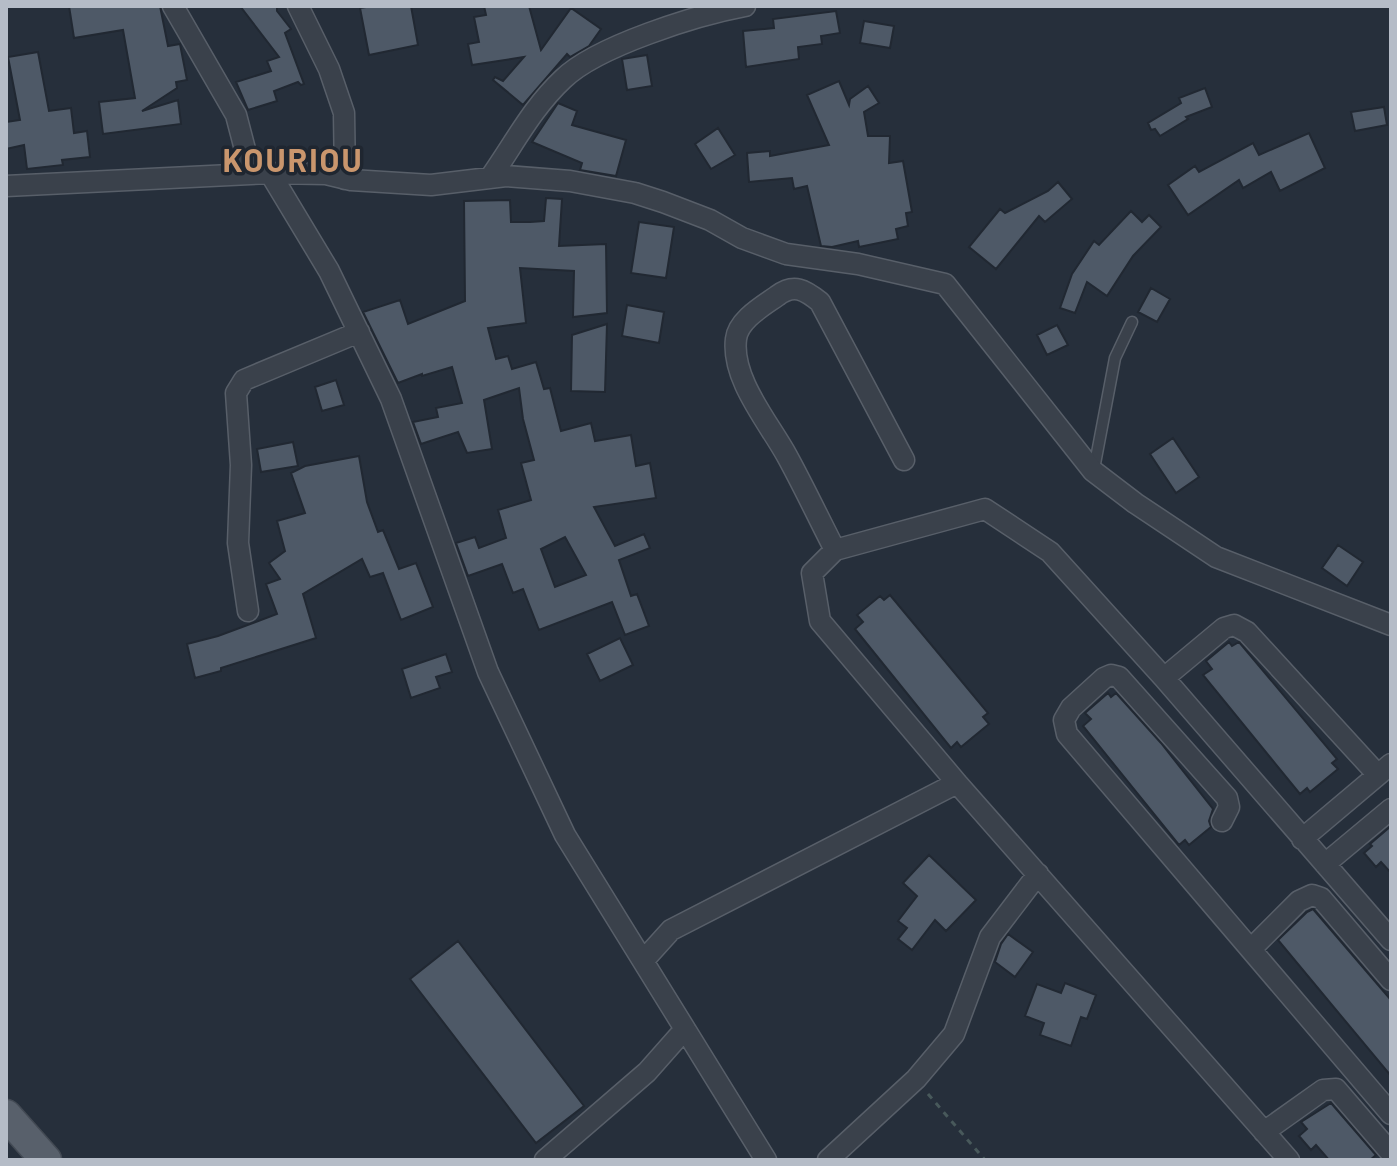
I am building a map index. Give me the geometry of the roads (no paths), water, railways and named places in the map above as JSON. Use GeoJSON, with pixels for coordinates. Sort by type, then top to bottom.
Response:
{"type":"FeatureCollection","features":[{"type":"Feature","properties":{"kind":"main road"},"geometry":{"type":"LineString","coordinates":[[6,1115],[46,1160]]}},
{"type":"Feature","properties":{"kind":"street"},"geometry":{"type":"LineString","coordinates":[[173,6],[236,115],[247,157],[270,173],[329,271],[391,399],[488,672],[565,835],[766,1160]]}},
{"type":"Feature","properties":{"kind":"street"},"geometry":{"type":"LineString","coordinates":[[298,6],[329,69],[344,113],[345,179]]}},
{"type":"Feature","properties":{"kind":"street"},"geometry":{"type":"LineString","coordinates":[[490,178],[531,114],[565,76],[607,52],[655,31],[716,11],[745,6]]}},
{"type":"Feature","properties":{"kind":"street"},"geometry":{"type":"LineString","coordinates":[[6,186],[270,173],[326,174],[345,179],[431,185],[490,178],[541,178],[635,193],[710,220],[742,238],[786,254],[858,264],[945,284],[1093,471],[1216,557],[1391,625]]}},
{"type":"Feature","properties":{"kind":"street"},"geometry":{"type":"LineString","coordinates":[[835,550],[786,454],[752,400],[736,358],[736,336],[750,316],[786,289],[803,289],[820,302],[904,460]]}},
{"type":"Feature","properties":{"kind":"street"},"geometry":{"type":"LineString","coordinates":[[248,611],[238,543],[241,465],[236,393],[244,380],[359,332]]}},
{"type":"Feature","properties":{"kind":"street"},"geometry":{"type":"LineString","coordinates":[[1289,1160],[957,783],[820,621],[812,573],[835,550],[985,509],[1050,552],[1164,678],[1391,940]]}},
{"type":"Feature","properties":{"kind":"street"},"geometry":{"type":"LineString","coordinates":[[1347,609],[1391,637]]}},
{"type":"Feature","properties":{"kind":"street"},"geometry":{"type":"LineString","coordinates":[[1164,678],[1224,628],[1234,625],[1247,632],[1385,769],[1302,839]]}},
{"type":"Feature","properties":{"kind":"street"},"geometry":{"type":"LineString","coordinates":[[1222,821],[1229,807],[1227,798],[1119,677],[1111,675],[1104,678],[1071,708],[1064,720],[1067,734],[1391,1114]]}},
{"type":"Feature","properties":{"kind":"street"},"geometry":{"type":"LineString","coordinates":[[643,961],[671,930],[957,783]]}},
{"type":"Feature","properties":{"kind":"street"},"geometry":{"type":"LineString","coordinates":[[1325,864],[1391,809]]}},
{"type":"Feature","properties":{"kind":"street"},"geometry":{"type":"LineString","coordinates":[[828,1160],[916,1079],[954,1034],[990,937],[1038,874]]}},
{"type":"Feature","properties":{"kind":"street"},"geometry":{"type":"LineString","coordinates":[[1251,949],[1299,901],[1312,895],[1321,898],[1391,980]]}},
{"type":"Feature","properties":{"kind":"street"},"geometry":{"type":"LineString","coordinates":[[545,1160],[647,1072],[685,1029]]}},
{"type":"Feature","properties":{"kind":"street"},"geometry":{"type":"LineString","coordinates":[[1264,1132],[1323,1090],[1336,1089],[1391,1153]]}},
{"type":"Feature","properties":{"kind":"lane"},"geometry":{"type":"LineString","coordinates":[[1093,471],[1115,358],[1132,322]]}},
{"type":"Feature","properties":{"kind":"district","name":"KOURIOU"},"geometry":{"type":"Point","coordinates":[293,159]}}]}
